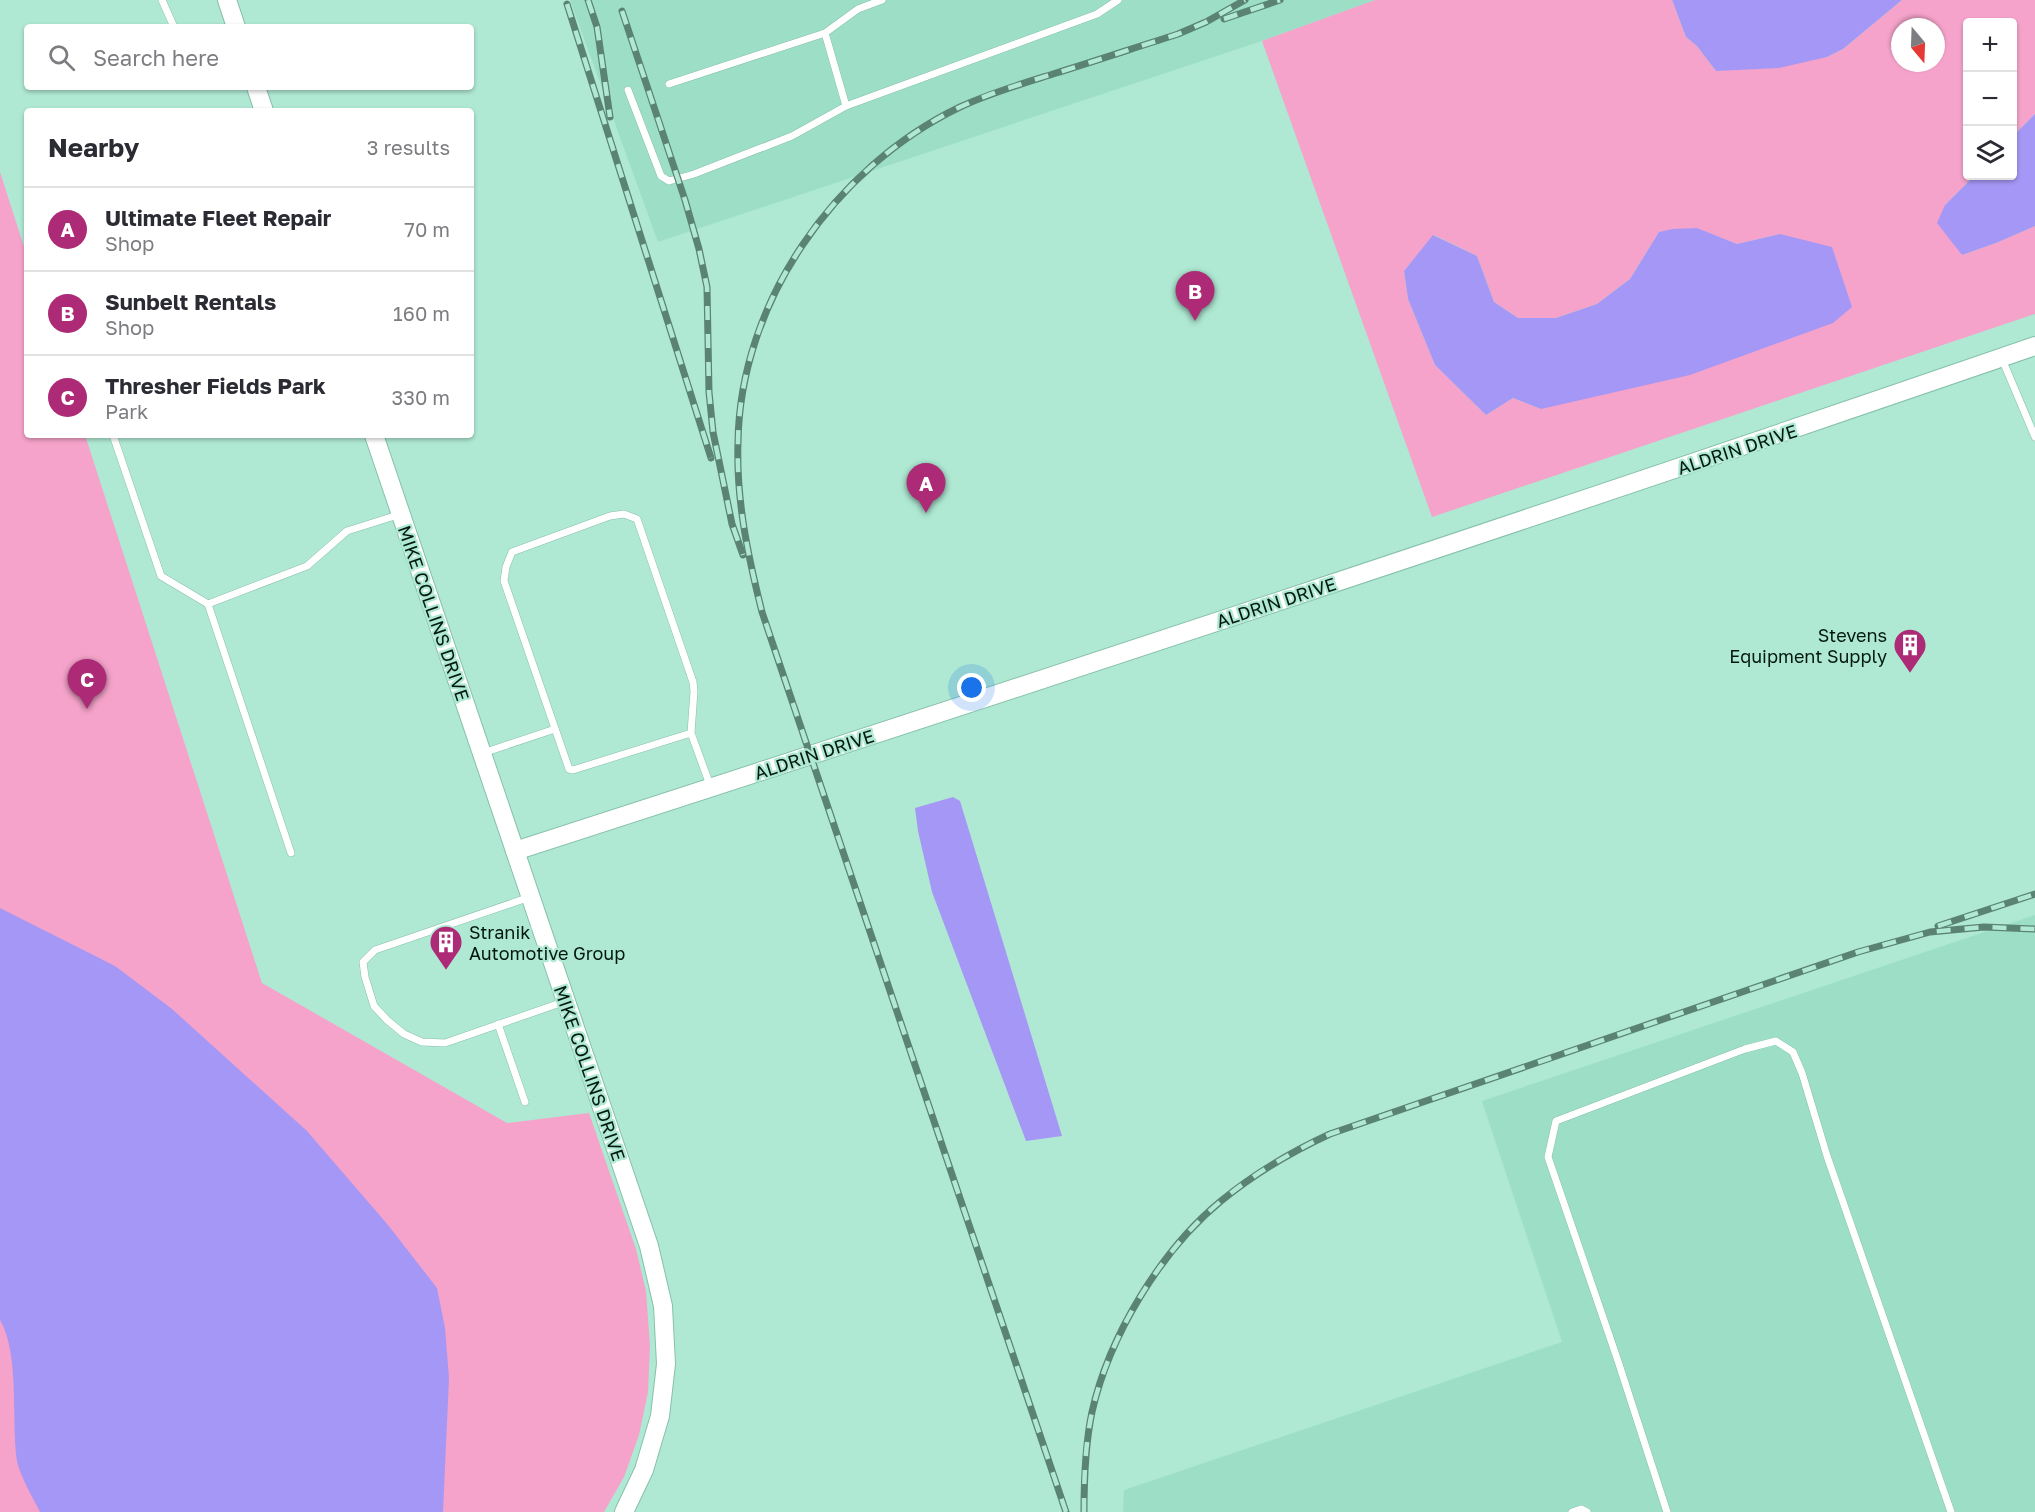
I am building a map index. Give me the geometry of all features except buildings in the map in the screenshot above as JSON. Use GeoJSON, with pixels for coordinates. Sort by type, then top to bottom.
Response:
{"type":"FeatureCollection","features":[{"type":"Feature","properties":{"kind":"street"},"geometry":{"type":"LineString","coordinates":[[227,0],[235,24]]}},
{"type":"Feature","properties":{"kind":"street"},"geometry":{"type":"LineString","coordinates":[[257,90],[263,108]]}},
{"type":"Feature","properties":{"kind":"street","name":"ALDRIN DRIVE"},"geometry":{"type":"LineString","coordinates":[[515,851],[1796,429],[2035,346]]}},
{"type":"Feature","properties":{"kind":"street","name":"MIKE COLLINS DRIVE"},"geometry":{"type":"LineString","coordinates":[[375,438],[649,1246],[663,1306],[666,1364],[660,1416],[644,1470],[624,1512]]}},
{"type":"Feature","properties":{"kind":"lane"},"geometry":{"type":"LineString","coordinates":[[162,0],[173,24]]}},
{"type":"Feature","properties":{"kind":"lane"},"geometry":{"type":"LineString","coordinates":[[669,84],[825,33],[858,9],[882,0]]}},
{"type":"Feature","properties":{"kind":"lane"},"geometry":{"type":"LineString","coordinates":[[628,90],[661,176],[669,181],[694,174],[792,136],[846,106],[1097,14],[1118,0]]}},
{"type":"Feature","properties":{"kind":"lane"},"geometry":{"type":"LineString","coordinates":[[825,33],[846,106]]}},
{"type":"Feature","properties":{"kind":"lane"},"geometry":{"type":"LineString","coordinates":[[2002,358],[2035,437]]}},
{"type":"Feature","properties":{"kind":"lane"},"geometry":{"type":"LineString","coordinates":[[114,438],[161,576],[208,604],[291,853]]}},
{"type":"Feature","properties":{"kind":"lane"},"geometry":{"type":"LineString","coordinates":[[208,604],[307,566],[347,531],[401,514]]}},
{"type":"Feature","properties":{"kind":"lane"},"geometry":{"type":"LineString","coordinates":[[691,733],[573,770],[569,769],[504,581],[512,552],[610,516],[624,514],[637,519],[693,682],[691,733],[711,788]]}},
{"type":"Feature","properties":{"kind":"lane"},"geometry":{"type":"LineString","coordinates":[[482,754],[555,729]]}},
{"type":"Feature","properties":{"kind":"lane"},"geometry":{"type":"LineString","coordinates":[[530,897],[375,950],[363,963],[374,1006],[404,1034],[422,1042],[445,1043],[566,1001]]}},
{"type":"Feature","properties":{"kind":"lane"},"geometry":{"type":"LineString","coordinates":[[498,1024],[525,1102]]}},
{"type":"Feature","properties":{"kind":"lane"},"geometry":{"type":"LineString","coordinates":[[1667,1512],[1548,1157],[1556,1122],[1745,1049],[1776,1041],[1793,1052],[1802,1073],[1827,1156],[1951,1512]]}},
{"type":"Feature","properties":{"kind":"lane"},"geometry":{"type":"LineString","coordinates":[[1572,1512],[1581,1509],[1587,1512]]}},
{"type":"Feature","properties":{"kind":"shaded area"},"geometry":{"type":"Polygon","coordinates":[[[570,0],[1375,0],[1262,41],[658,242],[570,0]]]}},
{"type":"Feature","properties":{"kind":"shaded area"},"geometry":{"type":"Polygon","coordinates":[[[1375,0],[1672,0],[1686,37],[1697,46],[1716,71],[1827,57],[1843,49],[1902,0],[2035,0],[2035,114],[2017,132],[2017,18],[1963,18],[1963,180],[1970,180],[1945,205],[1962,255],[2035,226],[2035,314],[1432,517],[1262,41],[1375,0]],[[1696,228],[1659,232],[1630,279],[1597,304],[1556,318],[1518,318],[1494,302],[1477,256],[1434,235],[1404,271],[1408,299],[1435,365],[1486,415],[1513,398],[1541,409],[1780,234],[1737,244],[1696,228]]]}},
{"type":"Feature","properties":{"kind":"shaded area"},"geometry":{"type":"Polygon","coordinates":[[[1672,0],[1902,0],[1843,49],[1827,57],[1779,68],[1716,71],[1697,46],[1686,37],[1672,0]]]}},
{"type":"Feature","properties":{"kind":"shaded area"},"geometry":{"type":"Polygon","coordinates":[[[2035,114],[2035,226],[1962,255],[1937,223],[1945,205],[1970,180],[2017,180],[2017,132],[2035,114]]]}},
{"type":"Feature","properties":{"kind":"shaded area"},"geometry":{"type":"Polygon","coordinates":[[[0,172],[24,247],[24,438],[86,438],[262,983],[507,1123],[589,1113],[636,1249],[646,1291],[650,1346],[648,1392],[639,1435],[624,1477],[604,1512],[0,1512],[0,172]]]}},
{"type":"Feature","properties":{"kind":"shaded area"},"geometry":{"type":"Polygon","coordinates":[[[1697,228],[1737,244],[1780,234],[1832,247],[1852,307],[1833,323],[1690,375],[1541,409],[1513,398],[1486,415],[1435,365],[1408,299],[1404,271],[1433,235],[1477,256],[1494,302],[1518,318],[1556,318],[1597,304],[1630,279],[1659,232],[1697,228]]]}},
{"type":"Feature","properties":{"kind":"shaded area"},"geometry":{"type":"Polygon","coordinates":[[[953,797],[960,801],[1062,1136],[1026,1141],[932,892],[915,808],[953,797]]]}},
{"type":"Feature","properties":{"kind":"shaded area"},"geometry":{"type":"Polygon","coordinates":[[[0,908],[115,966],[172,1009],[307,1131],[388,1225],[437,1288],[445,1328],[449,1378],[443,1512],[40,1512],[17,1461],[13,1369],[6,1334],[0,1320],[0,908]]]}},
{"type":"Feature","properties":{"kind":"shaded area"},"geometry":{"type":"Polygon","coordinates":[[[2035,915],[2035,1512],[1123,1512],[1124,1490],[1562,1342],[1482,1101],[2035,915]]]}},
{"type":"Feature","properties":{"kind":"railway"},"geometry":{"type":"LineString","coordinates":[[588,0],[597,27],[610,117]]}},
{"type":"Feature","properties":{"kind":"railway"},"geometry":{"type":"LineString","coordinates":[[1066,1512],[762,612],[748,549],[739,485],[738,442],[743,390],[756,339],[776,290],[803,244],[835,202],[873,165],[915,133],[971,102],[1178,34],[1206,22],[1245,0]]}},
{"type":"Feature","properties":{"kind":"railway"},"geometry":{"type":"LineString","coordinates":[[1224,19],[1280,0]]}},
{"type":"Feature","properties":{"kind":"railway"},"geometry":{"type":"LineString","coordinates":[[567,4],[711,458]]}},
{"type":"Feature","properties":{"kind":"railway"},"geometry":{"type":"LineString","coordinates":[[622,11],[699,249],[707,287],[709,392],[713,432],[732,524],[743,555]]}},
{"type":"Feature","properties":{"kind":"railway"},"geometry":{"type":"LineString","coordinates":[[1938,926],[2035,894]]}},
{"type":"Feature","properties":{"kind":"railway"},"geometry":{"type":"LineString","coordinates":[[1084,1512],[1085,1462],[1092,1412],[1100,1383],[1124,1325],[1158,1269],[1199,1221],[1247,1181],[1274,1164],[1330,1134],[1858,952],[1930,932],[1984,927],[2035,929]]}},
{"type":"Feature","properties":{"kind":"place","name":"Sunbelt Rentals"},"geometry":{"type":"Point","coordinates":[1195,321]}},
{"type":"Feature","properties":{"kind":"place","name":"Ultimate Fleet Repair"},"geometry":{"type":"Point","coordinates":[926,513]}},
{"type":"Feature","properties":{"kind":"place","name":"Stevens Equipment Supply"},"geometry":{"type":"Point","coordinates":[1910,674]}},
{"type":"Feature","properties":{"kind":"place","name":"Thresher Fields Park"},"geometry":{"type":"Point","coordinates":[87,709]}},
{"type":"Feature","properties":{"kind":"place","name":"Stranik Automotive Group"},"geometry":{"type":"Point","coordinates":[446,971]}}]}
